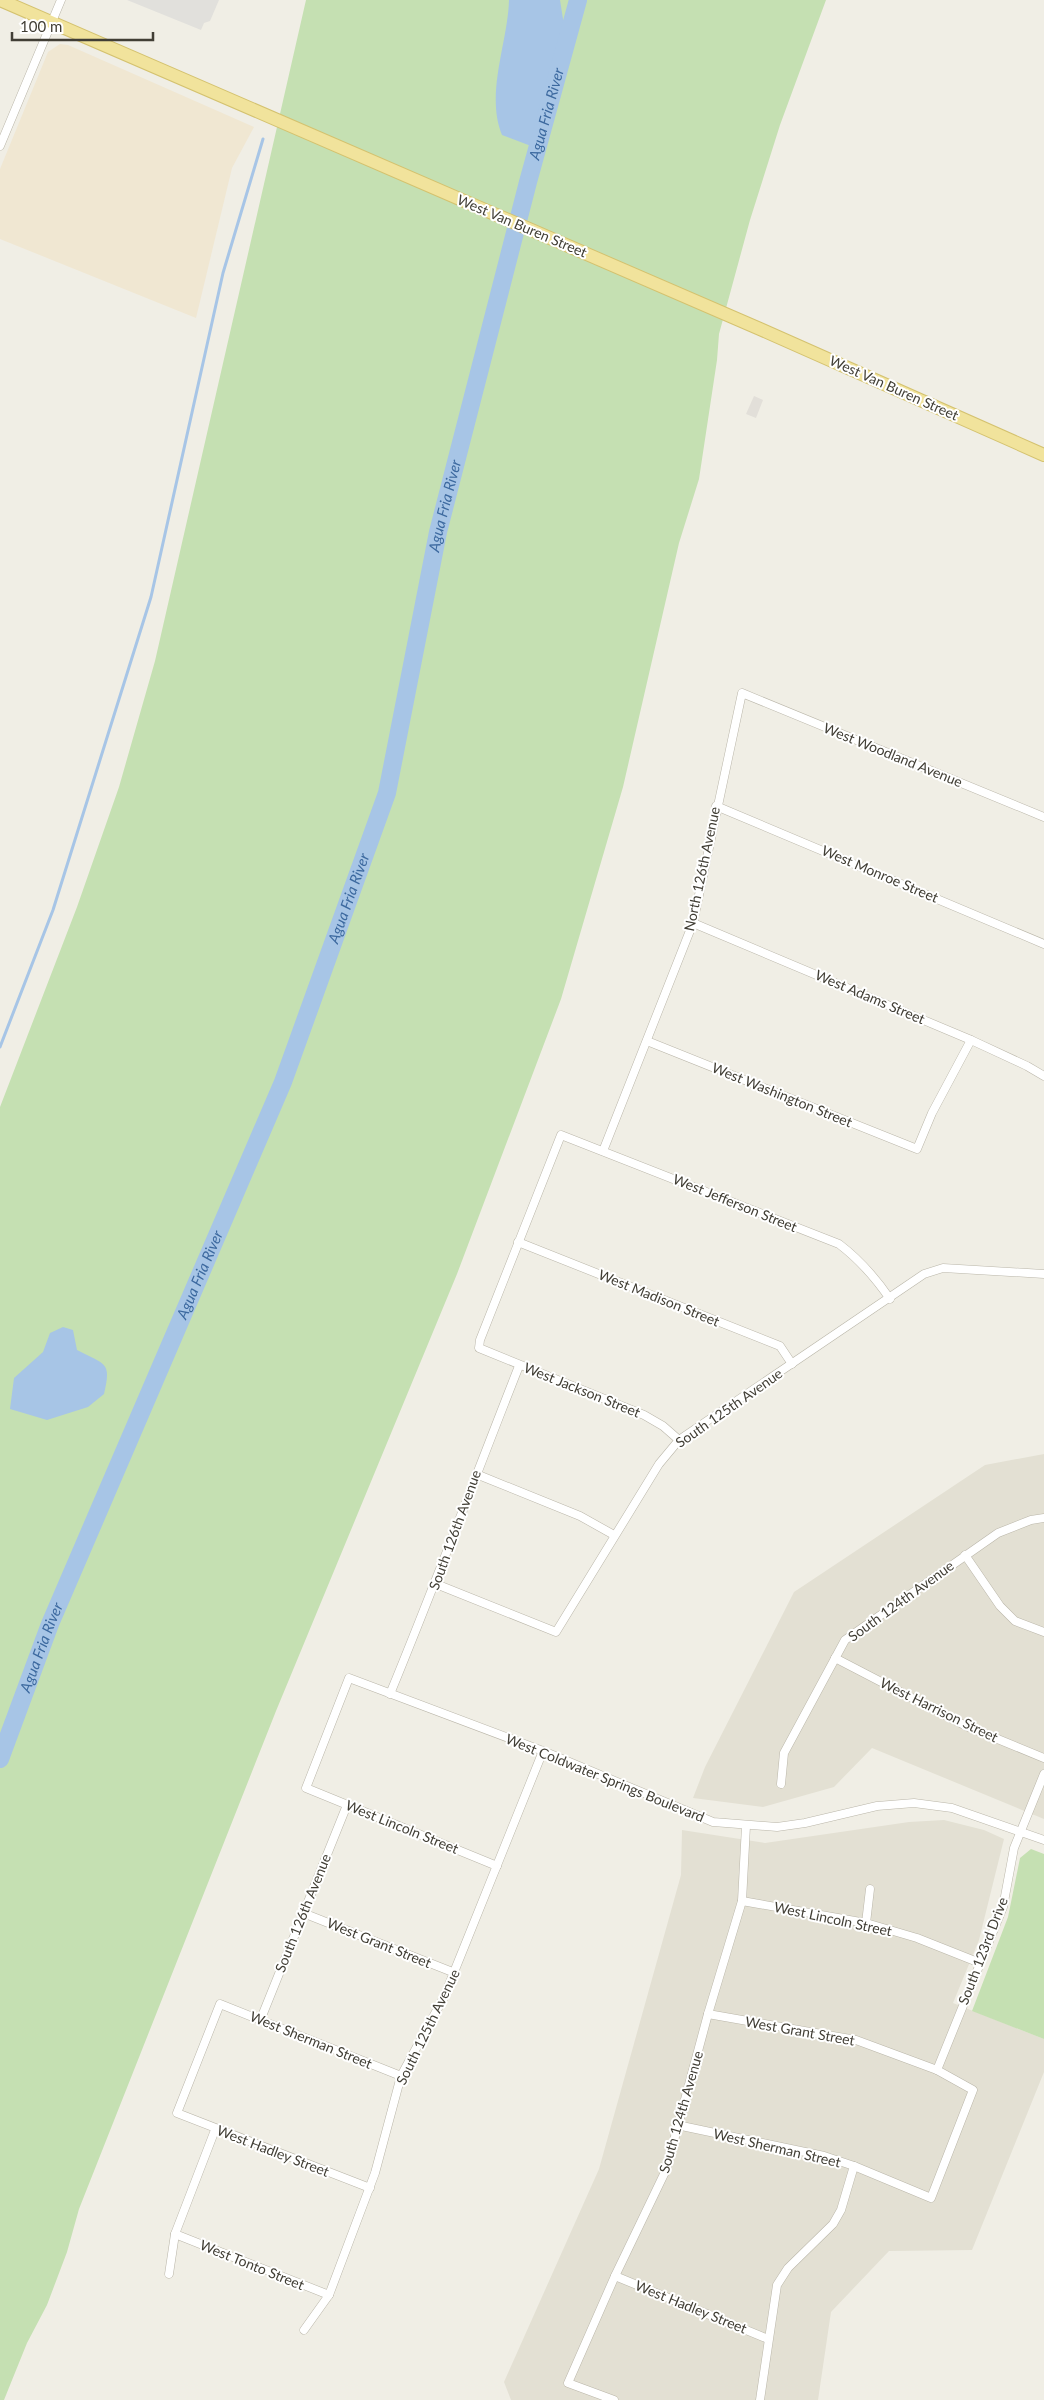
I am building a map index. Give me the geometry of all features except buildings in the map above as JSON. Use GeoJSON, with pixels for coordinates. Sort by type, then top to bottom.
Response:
{"type":"FeatureCollection","features":[{"type":"Feature","properties":{"kind":"main road","name":"West Van Buren Street"},"geometry":{"type":"LineString","coordinates":[[0,0],[736,319],[1044,455]]}},
{"type":"Feature","properties":{"kind":"street"},"geometry":{"type":"LineString","coordinates":[[0,146],[60,0]]}},
{"type":"Feature","properties":{"kind":"street","name":"North 126th Avenue"},"geometry":{"type":"LineString","coordinates":[[647,1041],[693,923],[716,806],[742,693]]}},
{"type":"Feature","properties":{"kind":"street","name":"West Woodland Avenue"},"geometry":{"type":"LineString","coordinates":[[742,693],[1044,817]]}},
{"type":"Feature","properties":{"kind":"street","name":"West Monroe Street"},"geometry":{"type":"LineString","coordinates":[[716,806],[1044,944]]}},
{"type":"Feature","properties":{"kind":"street","name":"West Adams Street"},"geometry":{"type":"LineString","coordinates":[[693,923],[971,1040],[1044,1076]]}},
{"type":"Feature","properties":{"kind":"street","name":"West Washington Street"},"geometry":{"type":"LineString","coordinates":[[647,1041],[917,1149],[932,1112],[971,1040]]}},
{"type":"Feature","properties":{"kind":"street"},"geometry":{"type":"LineString","coordinates":[[603,1150],[647,1041]]}},
{"type":"Feature","properties":{"kind":"street","name":"West Jefferson Street"},"geometry":{"type":"LineString","coordinates":[[518,1242],[561,1135],[839,1244],[859,1259],[876,1278],[890,1299]]}},
{"type":"Feature","properties":{"kind":"street","name":"West Jackson Street"},"geometry":{"type":"LineString","coordinates":[[518,1242],[480,1340],[479,1348],[644,1415],[663,1426],[679,1440]]}},
{"type":"Feature","properties":{"kind":"street","name":"West Madison Street"},"geometry":{"type":"LineString","coordinates":[[518,1242],[780,1346],[792,1364]]}},
{"type":"Feature","properties":{"kind":"street","name":"South 125th Avenue"},"geometry":{"type":"LineString","coordinates":[[436,1584],[556,1632],[659,1464],[679,1440],[890,1299],[924,1274],[943,1268],[1044,1274]]}},
{"type":"Feature","properties":{"kind":"street","name":"South 126th Avenue"},"geometry":{"type":"LineString","coordinates":[[390,1694],[436,1584],[476,1474],[520,1366]]}},
{"type":"Feature","properties":{"kind":"street"},"geometry":{"type":"LineString","coordinates":[[476,1474],[580,1516],[614,1535]]}},
{"type":"Feature","properties":{"kind":"street","name":"South 124th Avenue"},"geometry":{"type":"LineString","coordinates":[[781,1784],[784,1753],[844,1640],[998,1533],[1031,1520],[1044,1518]]}},
{"type":"Feature","properties":{"kind":"street"},"geometry":{"type":"LineString","coordinates":[[965,1555],[1000,1606],[1015,1621],[1044,1632]]}},
{"type":"Feature","properties":{"kind":"street","name":"West Harrison Street"},"geometry":{"type":"LineString","coordinates":[[835,1658],[966,1726],[1044,1758]]}},
{"type":"Feature","properties":{"kind":"street","name":"West Coldwater Springs Boulevard"},"geometry":{"type":"LineString","coordinates":[[306,1788],[349,1678],[543,1751],[713,1822],[777,1827],[805,1823],[877,1806],[914,1803],[952,1808],[1044,1840]]}},
{"type":"Feature","properties":{"kind":"street","name":"South 125th Avenue"},"geometry":{"type":"LineString","coordinates":[[304,2330],[329,2295],[370,2188],[402,2076],[455,1973],[543,1751]]}},
{"type":"Feature","properties":{"kind":"street","name":"South 123rd Drive"},"geometry":{"type":"LineString","coordinates":[[936,2070],[1003,1907],[1014,1848],[1044,1774]]}},
{"type":"Feature","properties":{"kind":"street","name":"West Lincoln Street"},"geometry":{"type":"LineString","coordinates":[[306,1788],[497,1866]]}},
{"type":"Feature","properties":{"kind":"street","name":"South 126th Avenue"},"geometry":{"type":"LineString","coordinates":[[260,2021],[347,1805]]}},
{"type":"Feature","properties":{"kind":"street","name":"South 124th Avenue"},"geometry":{"type":"LineString","coordinates":[[614,2400],[568,2383],[615,2276],[666,2170],[708,2014],[742,1901],[746,1826]]}},
{"type":"Feature","properties":{"kind":"street"},"geometry":{"type":"LineString","coordinates":[[866,1923],[870,1889]]}},
{"type":"Feature","properties":{"kind":"street","name":"West Lincoln Street"},"geometry":{"type":"LineString","coordinates":[[742,1901],[866,1923],[917,1938],[980,1963]]}},
{"type":"Feature","properties":{"kind":"street","name":"West Grant Street"},"geometry":{"type":"LineString","coordinates":[[303,1913],[455,1973]]}},
{"type":"Feature","properties":{"kind":"street","name":"West Sherman Street"},"geometry":{"type":"LineString","coordinates":[[177,2113],[220,2004],[402,2076]]}},
{"type":"Feature","properties":{"kind":"street","name":"West Grant Street"},"geometry":{"type":"LineString","coordinates":[[708,2014],[856,2040],[936,2070],[973,2090],[931,2198]]}},
{"type":"Feature","properties":{"kind":"street","name":"West Hadley Street"},"geometry":{"type":"LineString","coordinates":[[177,2113],[216,2130],[370,2188]]}},
{"type":"Feature","properties":{"kind":"street","name":"West Sherman Street"},"geometry":{"type":"LineString","coordinates":[[677,2125],[824,2156],[854,2166],[931,2198]]}},
{"type":"Feature","properties":{"kind":"street"},"geometry":{"type":"LineString","coordinates":[[169,2274],[175,2234],[216,2130]]}},
{"type":"Feature","properties":{"kind":"street"},"geometry":{"type":"LineString","coordinates":[[760,2400],[777,2285],[788,2268],[833,2224],[841,2210],[854,2166]]}},
{"type":"Feature","properties":{"kind":"street","name":"West Tonto Street"},"geometry":{"type":"LineString","coordinates":[[175,2234],[329,2295]]}},
{"type":"Feature","properties":{"kind":"street","name":"West Hadley Street"},"geometry":{"type":"LineString","coordinates":[[615,2276],[768,2339]]}},
{"type":"Feature","properties":{"kind":"shaded area"},"geometry":{"type":"Polygon","coordinates":[[[127,0],[219,0],[210,21],[204,23],[201,30],[127,0]]]}},
{"type":"Feature","properties":{"kind":"shaded area"},"geometry":{"type":"Polygon","coordinates":[[[60,44],[68,45],[254,127],[232,168],[196,318],[0,239],[0,169],[48,52],[60,44]]]}},
{"type":"Feature","properties":{"kind":"shaded area"},"geometry":{"type":"Polygon","coordinates":[[[754,396],[763,400],[756,418],[746,414],[754,396]]]}},
{"type":"Feature","properties":{"kind":"shaded area"},"geometry":{"type":"Polygon","coordinates":[[[1044,1454],[1044,1819],[872,1748],[834,1787],[763,1807],[693,1798],[705,1767],[794,1592],[985,1465],[1044,1454]]]}},
{"type":"Feature","properties":{"kind":"shaded area"},"geometry":{"type":"Polygon","coordinates":[[[944,1820],[984,1830],[1004,1839],[979,1940],[953,2003],[1044,2039],[1044,2072],[972,2250],[889,2251],[831,2312],[818,2400],[511,2400],[504,2382],[599,2169],[681,1875],[682,1830],[765,1843],[909,1822],[944,1820]]]}},
{"type":"Feature","properties":{"kind":"green space"},"geometry":{"type":"Polygon","coordinates":[[[306,0],[826,0],[780,125],[750,220],[719,334],[717,360],[699,479],[679,543],[623,787],[561,999],[457,1274],[276,1711],[79,2209],[67,2252],[47,2305],[27,2343],[4,2400],[0,2400],[0,1107],[77,907],[119,787],[155,661],[306,0]]]}},
{"type":"Feature","properties":{"kind":"green space"},"geometry":{"type":"Polygon","coordinates":[[[1031,1849],[1044,1854],[1044,2039],[972,2011],[1008,1917],[1020,1858],[1031,1849]]]}},
{"type":"Feature","properties":{"kind":"water"},"geometry":{"type":"Polygon","coordinates":[[[509,0],[560,0],[566,38],[565,56],[538,138],[531,146],[502,135],[497,119],[496,85],[509,0]]]}},
{"type":"Feature","properties":{"kind":"water"},"geometry":{"type":"Polygon","coordinates":[[[63,1327],[73,1330],[77,1350],[104,1365],[107,1375],[104,1394],[88,1407],[47,1420],[10,1409],[14,1378],[43,1352],[50,1333],[63,1327]]]}},
{"type":"Feature","properties":{"kind":"waterway","name":"Agua Fria River"},"geometry":{"type":"LineString","coordinates":[[0,1759],[50,1624],[283,1082],[387,793],[438,532],[528,182],[578,0]]}},
{"type":"Feature","properties":{"kind":"waterway"},"geometry":{"type":"LineString","coordinates":[[0,1047],[53,910],[151,597],[223,273],[263,139]]}}]}
